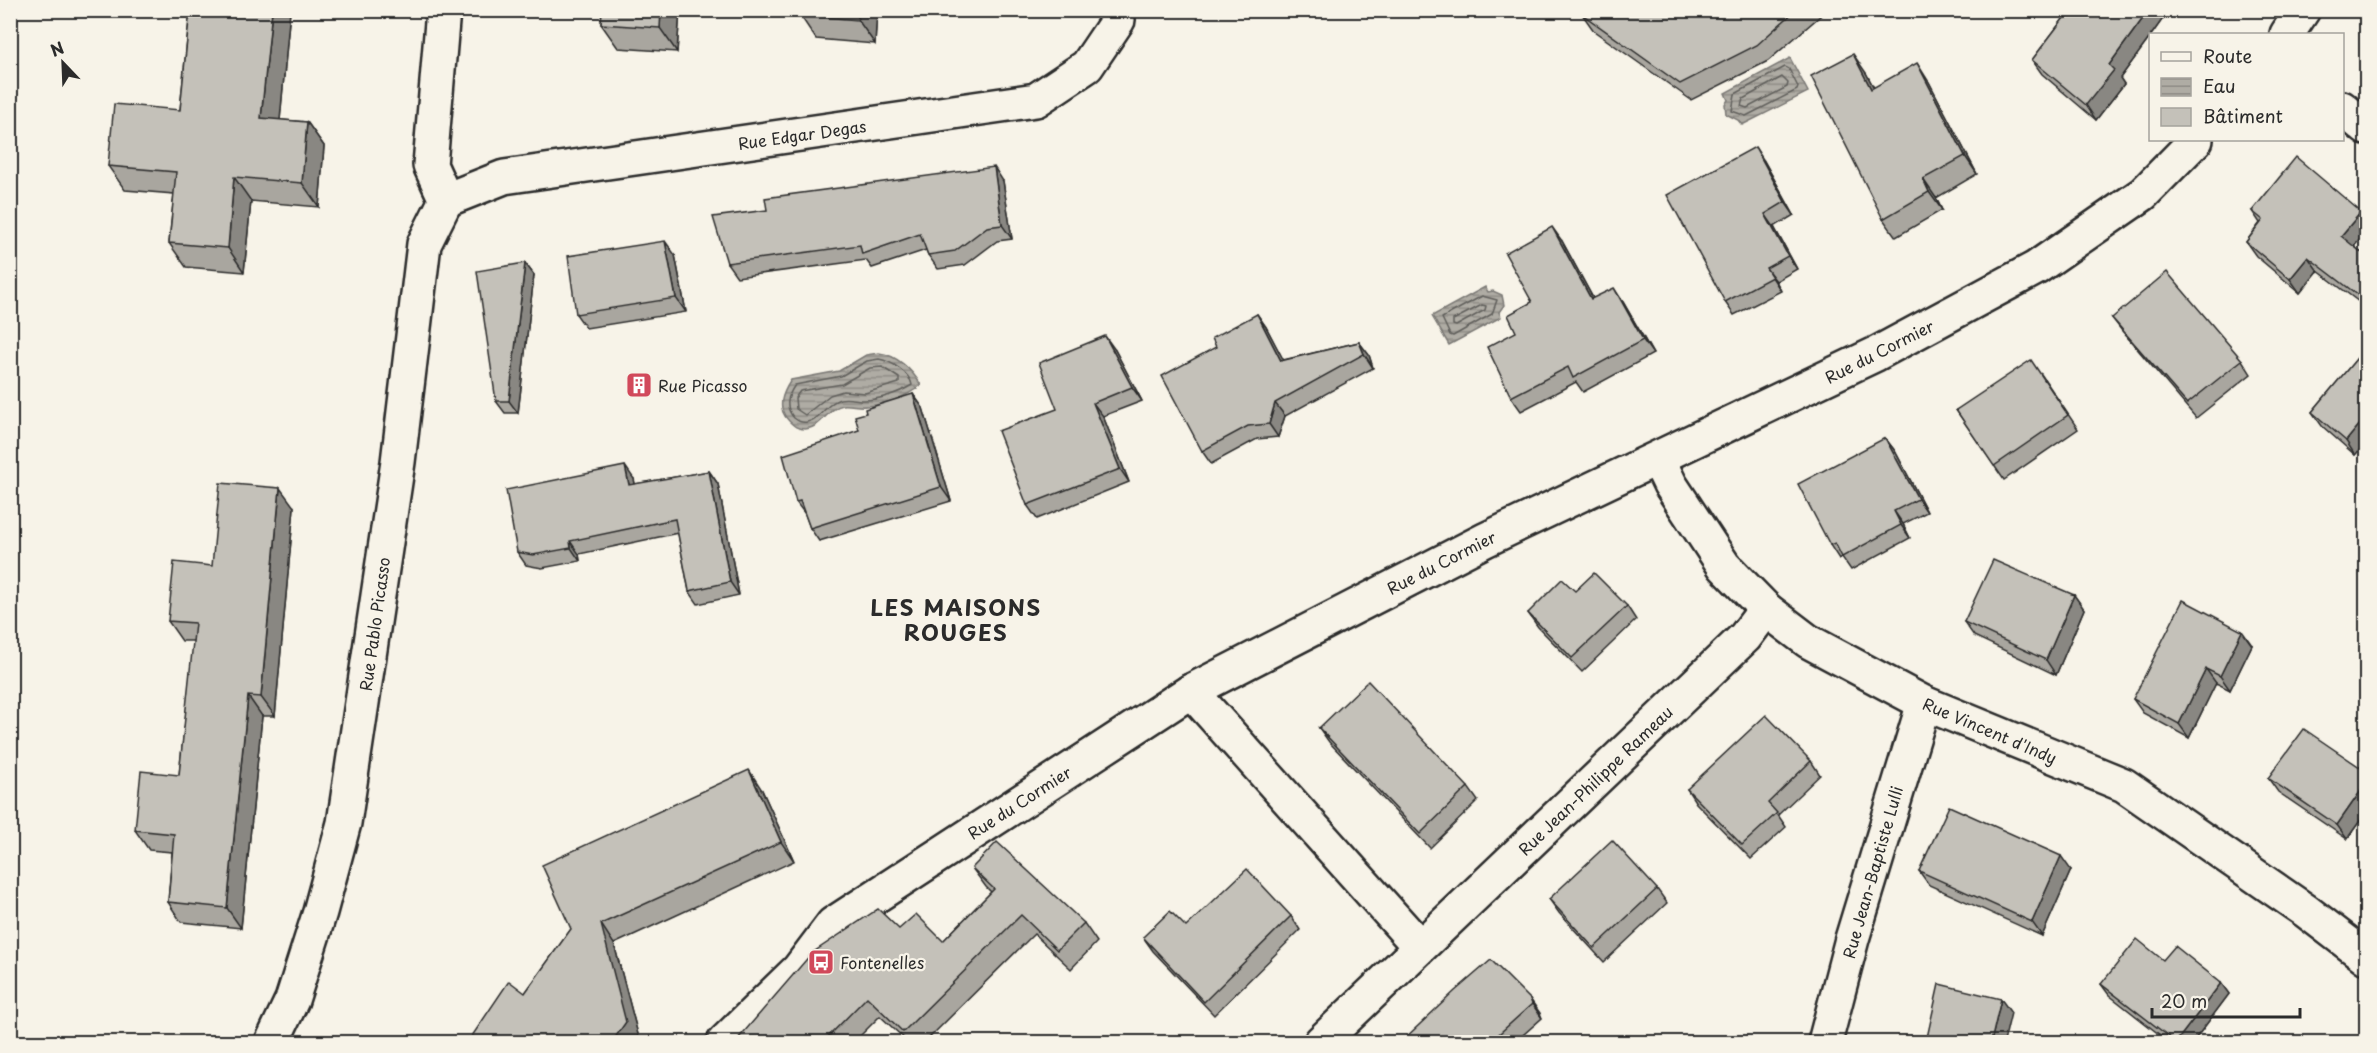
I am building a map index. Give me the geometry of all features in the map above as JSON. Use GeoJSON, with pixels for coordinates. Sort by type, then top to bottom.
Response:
{"type":"FeatureCollection","features":[{"type":"Feature","properties":{"kind":"street"},"geometry":{"type":"LineString","coordinates":[[443,10],[430,165],[446,201]]}},
{"type":"Feature","properties":{"kind":"street","name":"Rue Edgar Degas"},"geometry":{"type":"LineString","coordinates":[[446,201],[504,177],[1036,100],[1087,66],[1118,20],[1117,10]]}},
{"type":"Feature","properties":{"kind":"street"},"geometry":{"type":"LineString","coordinates":[[2288,33],[2303,10]]}},
{"type":"Feature","properties":{"kind":"street"},"geometry":{"type":"LineString","coordinates":[[2344,109],[2367,128]]}},
{"type":"Feature","properties":{"kind":"street","name":"Rue du Cormier"},"geometry":{"type":"LineString","coordinates":[[724,1042],[799,969],[833,924],[1191,691],[1485,540],[1876,354],[2036,268],[2143,194],[2195,141]]}},
{"type":"Feature","properties":{"kind":"street","name":"Rue Pablo Picasso"},"geometry":{"type":"LineString","coordinates":[[272,1042],[292,1000],[320,912],[344,823],[398,462],[424,244],[446,201]]}},
{"type":"Feature","properties":{"kind":"street","name":"Rue Vincent d'Indy"},"geometry":{"type":"LineString","coordinates":[[1658,459],[1670,484],[1724,566],[1766,609],[1808,641],[1924,703],[2124,785],[2306,911],[2367,957]]}},
{"type":"Feature","properties":{"kind":"street","name":"Rue Jean-Philippe Rameau"},"geometry":{"type":"LineString","coordinates":[[1321,1042],[1745,637],[1766,609]]}},
{"type":"Feature","properties":{"kind":"street"},"geometry":{"type":"LineString","coordinates":[[1191,691],[1420,947]]}},
{"type":"Feature","properties":{"kind":"street","name":"Rue Jean-Baptiste Lulli"},"geometry":{"type":"LineString","coordinates":[[1825,1042],[1851,939],[1924,703]]}},
{"type":"Feature","properties":{"kind":"water"},"geometry":{"type":"Polygon","coordinates":[[[1790,58],[1808,92],[1742,125],[1738,120],[1726,114],[1725,104],[1728,100],[1725,93],[1790,58]]]}},
{"type":"Feature","properties":{"kind":"water"},"geometry":{"type":"Polygon","coordinates":[[[1485,287],[1488,292],[1493,291],[1502,295],[1504,305],[1499,312],[1501,317],[1449,345],[1432,316],[1485,287]]]}},
{"type":"Feature","properties":{"kind":"water"},"geometry":{"type":"Polygon","coordinates":[[[886,354],[903,364],[921,385],[902,397],[888,402],[866,406],[837,407],[811,428],[798,428],[785,416],[782,401],[791,380],[839,371],[866,355],[886,354]]]}},
{"type":"Feature","properties":{"kind":"building"},"geometry":{"type":"Polygon","coordinates":[[[190,10],[272,10],[261,118],[307,122],[302,183],[234,177],[228,248],[169,243],[176,172],[108,166],[114,104],[180,110],[190,10]]]}},
{"type":"Feature","properties":{"kind":"building"},"geometry":{"type":"Polygon","coordinates":[[[602,10],[661,10],[660,28],[601,24],[602,10]]]}},
{"type":"Feature","properties":{"kind":"building"},"geometry":{"type":"Polygon","coordinates":[[[800,10],[858,10],[858,20],[800,15],[800,10]]]}},
{"type":"Feature","properties":{"kind":"building"},"geometry":{"type":"Polygon","coordinates":[[[1585,10],[1796,10],[1757,45],[1680,84],[1582,14],[1585,10]]]}},
{"type":"Feature","properties":{"kind":"building"},"geometry":{"type":"Polygon","coordinates":[[[2070,10],[2149,10],[2109,65],[2114,70],[2086,105],[2032,60],[2070,10]]]}},
{"type":"Feature","properties":{"kind":"building"},"geometry":{"type":"Polygon","coordinates":[[[1853,54],[1871,89],[1917,63],[1965,156],[1923,179],[1929,192],[1883,219],[1811,76],[1853,54]]]}},
{"type":"Feature","properties":{"kind":"building"},"geometry":{"type":"Polygon","coordinates":[[[1755,147],[1785,202],[1765,214],[1788,256],[1766,268],[1772,277],[1725,302],[1667,195],[1755,147]]]}},
{"type":"Feature","properties":{"kind":"building"},"geometry":{"type":"Polygon","coordinates":[[[2296,157],[2361,212],[2341,236],[2367,257],[2367,302],[2308,257],[2290,279],[2246,242],[2263,220],[2252,211],[2296,157]]]}},
{"type":"Feature","properties":{"kind":"building"},"geometry":{"type":"Polygon","coordinates":[[[994,167],[1002,225],[987,227],[955,251],[928,255],[920,234],[862,254],[860,245],[727,263],[713,217],[767,210],[765,198],[994,167]]]}},
{"type":"Feature","properties":{"kind":"building"},"geometry":{"type":"Polygon","coordinates":[[[1552,227],[1591,299],[1614,288],[1643,340],[1573,378],[1568,367],[1511,397],[1487,347],[1516,332],[1508,315],[1532,302],[1505,253],[1552,227]]]}},
{"type":"Feature","properties":{"kind":"building"},"geometry":{"type":"Polygon","coordinates":[[[665,241],[676,298],[576,314],[568,256],[665,241]]]}},
{"type":"Feature","properties":{"kind":"building"},"geometry":{"type":"Polygon","coordinates":[[[525,263],[509,401],[496,401],[477,271],[525,263]]]}},
{"type":"Feature","properties":{"kind":"building"},"geometry":{"type":"Polygon","coordinates":[[[2167,272],[2242,360],[2187,404],[2112,318],[2167,272]]]}},
{"type":"Feature","properties":{"kind":"building"},"geometry":{"type":"Polygon","coordinates":[[[1257,314],[1281,361],[1359,342],[1364,354],[1275,403],[1269,424],[1248,426],[1202,451],[1162,376],[1216,347],[1212,338],[1257,314]]]}},
{"type":"Feature","properties":{"kind":"building"},"geometry":{"type":"Polygon","coordinates":[[[1105,336],[1132,387],[1093,403],[1120,469],[1027,505],[998,431],[1057,409],[1039,363],[1105,336]]]}},
{"type":"Feature","properties":{"kind":"building"},"geometry":{"type":"Polygon","coordinates":[[[2367,346],[2367,419],[2365,418],[2346,441],[2312,412],[2367,346]]]}},
{"type":"Feature","properties":{"kind":"building"},"geometry":{"type":"Polygon","coordinates":[[[2031,360],[2068,415],[1994,466],[1956,410],[2031,360]]]}},
{"type":"Feature","properties":{"kind":"building"},"geometry":{"type":"Polygon","coordinates":[[[913,394],[941,487],[810,528],[800,501],[796,502],[783,455],[859,430],[855,416],[866,413],[865,409],[913,394]]]}},
{"type":"Feature","properties":{"kind":"building"},"geometry":{"type":"Polygon","coordinates":[[[1885,438],[1918,499],[1894,511],[1901,525],[1842,557],[1835,543],[1830,545],[1798,484],[1885,438]]]}},
{"type":"Feature","properties":{"kind":"building"},"geometry":{"type":"Polygon","coordinates":[[[625,466],[629,485],[709,471],[730,582],[689,591],[675,519],[570,541],[571,548],[533,555],[517,552],[506,490],[625,466]]]}},
{"type":"Feature","properties":{"kind":"building"},"geometry":{"type":"Polygon","coordinates":[[[220,483],[280,488],[261,697],[248,696],[227,908],[168,902],[174,834],[135,830],[141,771],[179,775],[195,623],[168,621],[174,562],[212,566],[220,483]]]}},
{"type":"Feature","properties":{"kind":"building"},"geometry":{"type":"Polygon","coordinates":[[[1993,560],[2074,595],[2046,660],[1964,622],[1993,560]]]}},
{"type":"Feature","properties":{"kind":"building"},"geometry":{"type":"Polygon","coordinates":[[[1594,573],[1627,606],[1572,658],[1528,613],[1562,579],[1575,591],[1594,573]]]}},
{"type":"Feature","properties":{"kind":"building"},"geometry":{"type":"Polygon","coordinates":[[[2183,600],[2242,631],[2220,676],[2206,669],[2179,724],[2133,699],[2183,600]]]}},
{"type":"Feature","properties":{"kind":"building"},"geometry":{"type":"Polygon","coordinates":[[[1368,681],[1468,787],[1420,834],[1319,728],[1368,681]]]}},
{"type":"Feature","properties":{"kind":"building"},"geometry":{"type":"Polygon","coordinates":[[[1766,715],[1811,761],[1768,803],[1777,813],[1742,845],[1687,789],[1766,715]]]}},
{"type":"Feature","properties":{"kind":"building"},"geometry":{"type":"Polygon","coordinates":[[[2304,729],[2367,772],[2367,782],[2337,825],[2268,778],[2304,729]]]}},
{"type":"Feature","properties":{"kind":"building"},"geometry":{"type":"Polygon","coordinates":[[[749,770],[781,842],[601,924],[626,1022],[612,1042],[468,1042],[509,981],[525,993],[571,929],[542,865],[749,770]]]}},
{"type":"Feature","properties":{"kind":"building"},"geometry":{"type":"Polygon","coordinates":[[[1949,806],[2061,856],[2032,922],[1919,871],[1949,806]]]}},
{"type":"Feature","properties":{"kind":"building"},"geometry":{"type":"Polygon","coordinates":[[[1612,840],[1657,889],[1594,948],[1549,899],[1612,840]]]}},
{"type":"Feature","properties":{"kind":"building"},"geometry":{"type":"Polygon","coordinates":[[[997,842],[1084,923],[1057,950],[1021,915],[903,1032],[867,997],[823,1042],[740,1042],[737,1040],[812,953],[878,909],[899,929],[916,914],[943,941],[994,889],[972,868],[997,842]]]}},
{"type":"Feature","properties":{"kind":"building"},"geometry":{"type":"Polygon","coordinates":[[[1247,869],[1291,916],[1204,1002],[1143,937],[1170,911],[1186,927],[1247,869]]]}},
{"type":"Feature","properties":{"kind":"building"},"geometry":{"type":"Polygon","coordinates":[[[2137,939],[2163,960],[2175,946],[2221,983],[2176,1042],[2101,984],[2137,939]]]}},
{"type":"Feature","properties":{"kind":"building"},"geometry":{"type":"Polygon","coordinates":[[[1491,960],[1530,999],[1532,1004],[1490,1042],[1401,1042],[1455,991],[1491,960]]]}},
{"type":"Feature","properties":{"kind":"building"},"geometry":{"type":"Polygon","coordinates":[[[1939,984],[2001,999],[1991,1042],[1926,1042],[1939,984]]]}},
{"type":"Feature","properties":{"kind":"place","name":"Rue Picasso"},"geometry":{"type":"Point","coordinates":[639,385]}},
{"type":"Feature","properties":{"kind":"place","name":"Fontenelles"},"geometry":{"type":"Point","coordinates":[821,962]}},
{"type":"Feature","properties":{"kind":"district","name":"LES MAISONS ROUGES"},"geometry":{"type":"Point","coordinates":[956,618]}}]}
